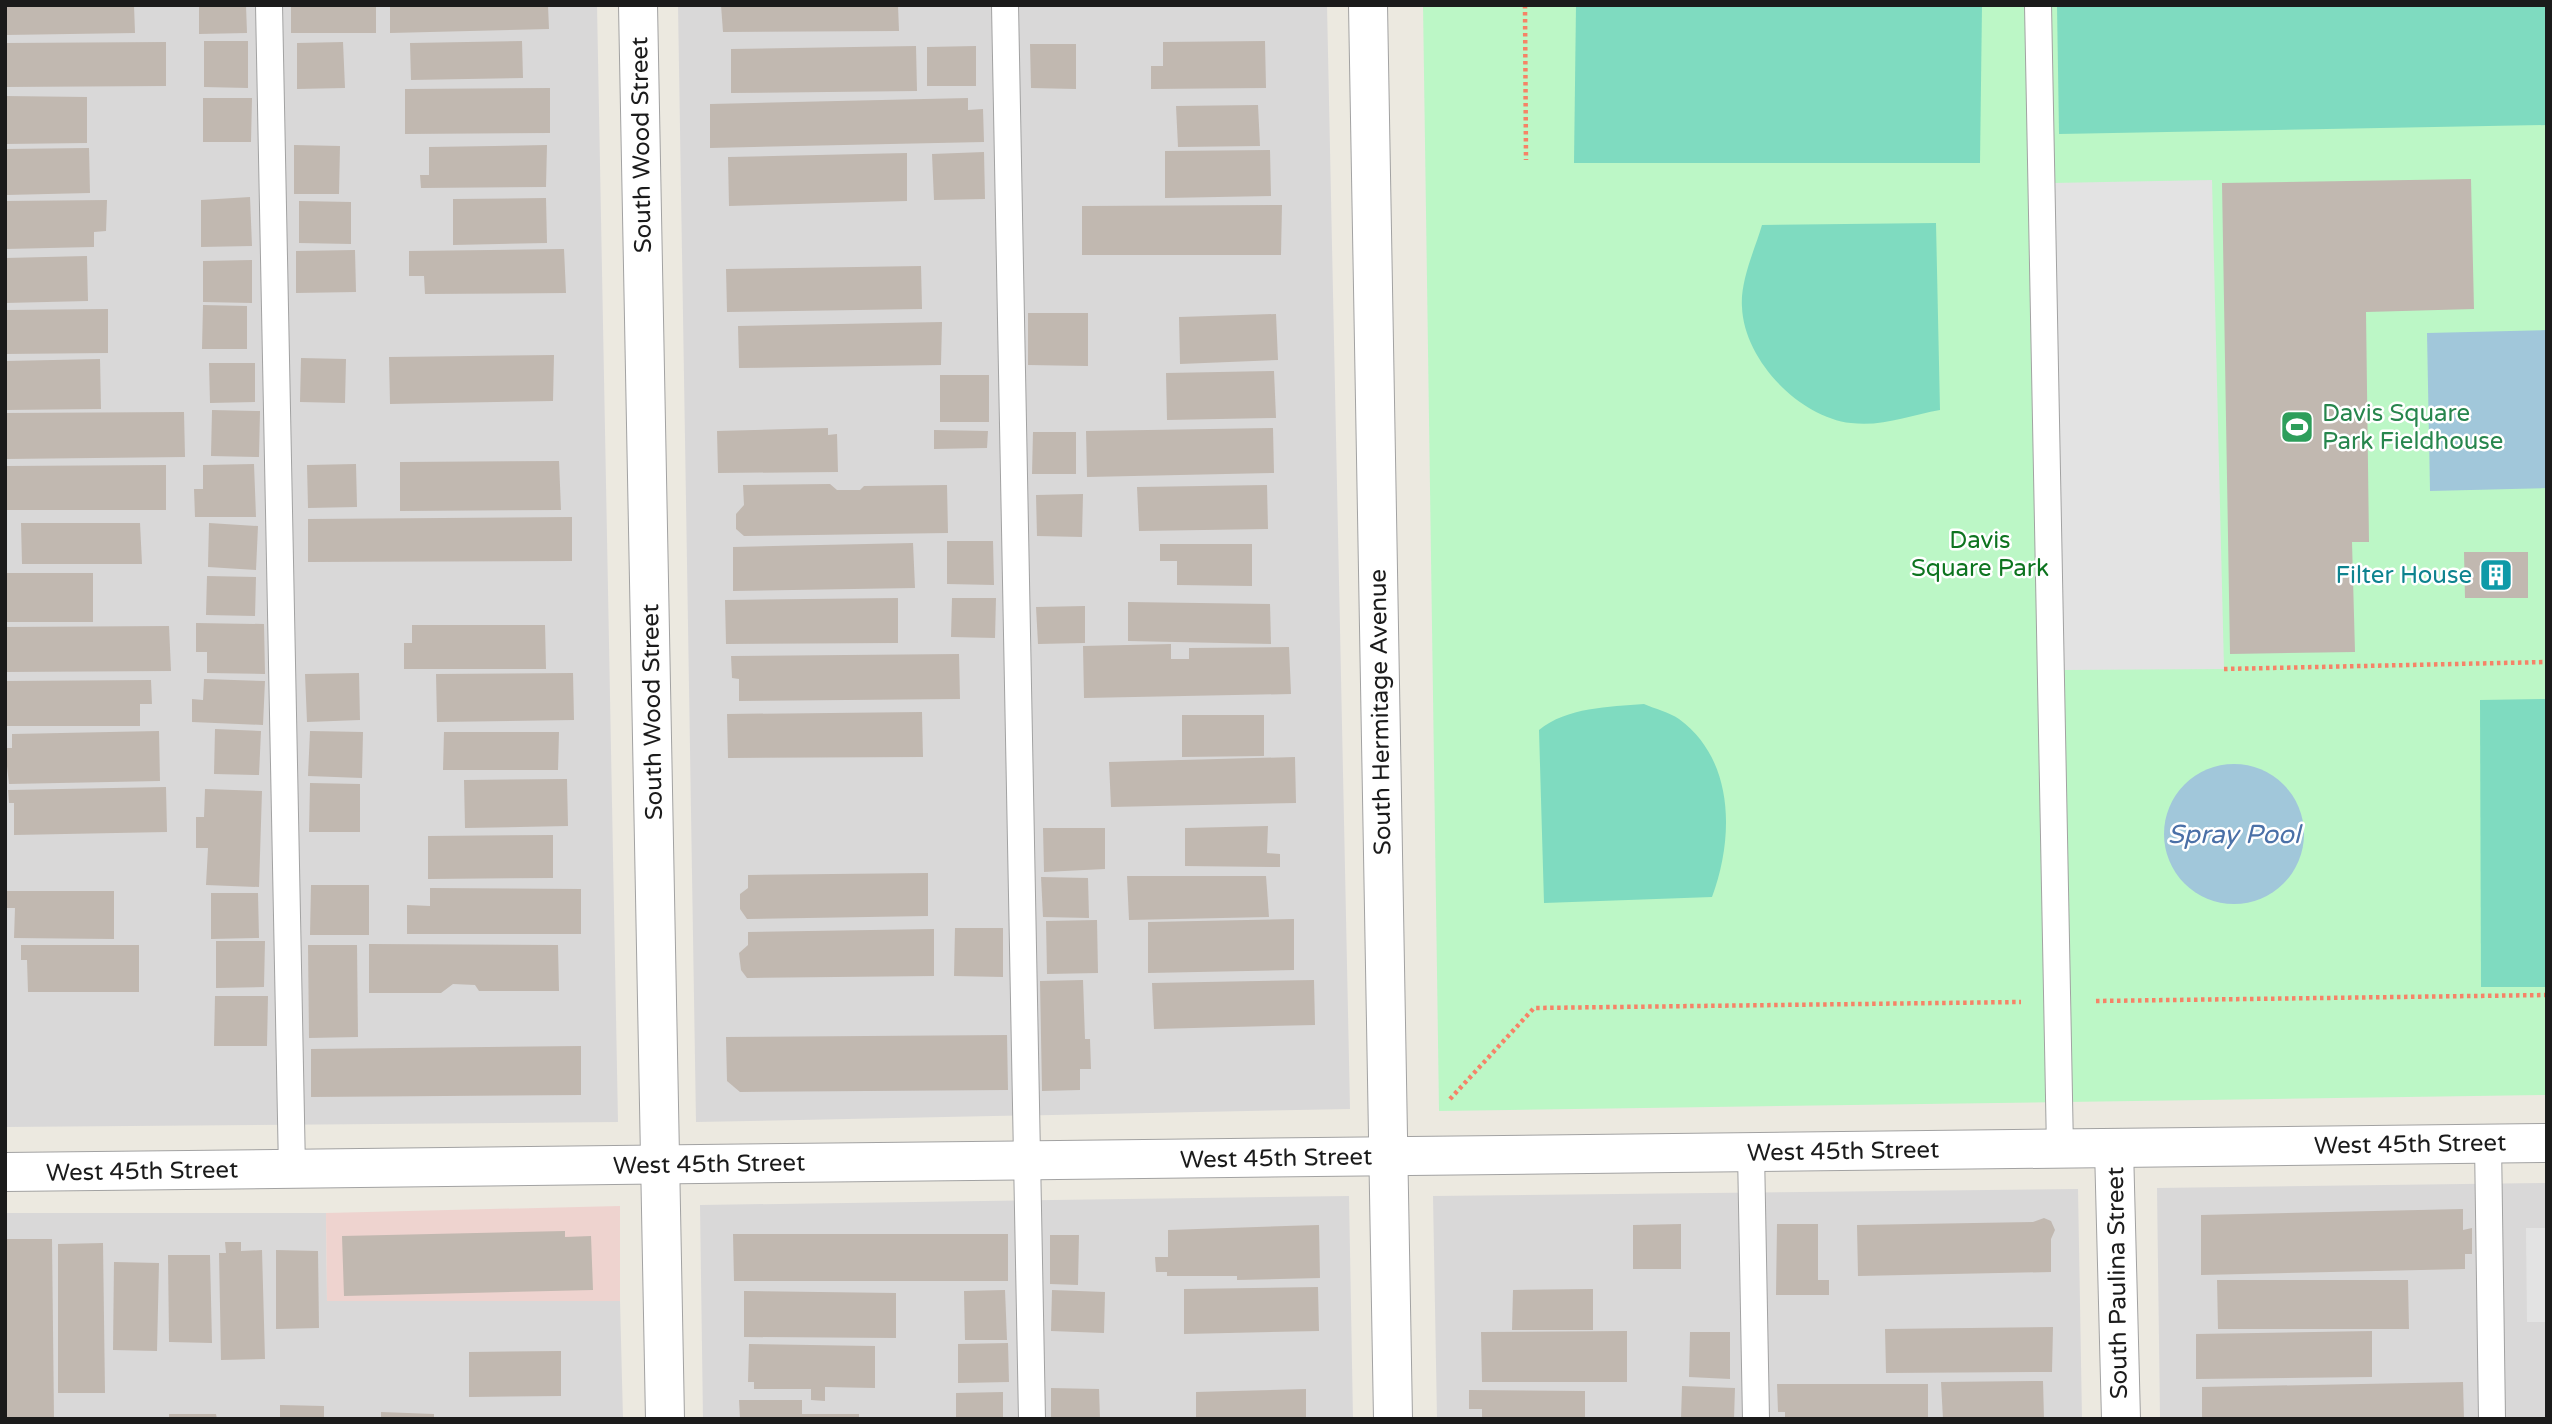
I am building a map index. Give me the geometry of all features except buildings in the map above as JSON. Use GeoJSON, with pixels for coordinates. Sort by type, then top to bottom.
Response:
{"type":"FeatureCollection","features":[{"type":"Feature","properties":{"kind":"street","name":"South Wood Street"},"geometry":{"type":"LineString","coordinates":[[638,5],[665,1419]]}},
{"type":"Feature","properties":{"kind":"street","name":"South Hermitage Avenue"},"geometry":{"type":"LineString","coordinates":[[1368,5],[1393,1419]]}},
{"type":"Feature","properties":{"kind":"street","name":"West 45th Street"},"geometry":{"type":"LineString","coordinates":[[5,1172],[2547,1143]]}},
{"type":"Feature","properties":{"kind":"street","name":"South Paulina Street"},"geometry":{"type":"LineString","coordinates":[[2114,1148],[2121,1419]]}},
{"type":"Feature","properties":{"kind":"lane"},"geometry":{"type":"LineString","coordinates":[[269,5],[292,1169]]}},
{"type":"Feature","properties":{"kind":"lane"},"geometry":{"type":"LineString","coordinates":[[1004,5],[1032,1419]]}},
{"type":"Feature","properties":{"kind":"lane"},"geometry":{"type":"LineString","coordinates":[[2038,5],[2060,1149]]}},
{"type":"Feature","properties":{"kind":"lane"},"geometry":{"type":"LineString","coordinates":[[2487,1143],[2492,1419]]}},
{"type":"Feature","properties":{"kind":"lane"},"geometry":{"type":"LineString","coordinates":[[1751,1152],[1756,1419]]}},
{"type":"Feature","properties":{"kind":"path"},"geometry":{"type":"LineString","coordinates":[[1525,5],[1526,160]]}},
{"type":"Feature","properties":{"kind":"path"},"geometry":{"type":"LineString","coordinates":[[2224,669],[2547,662]]}},
{"type":"Feature","properties":{"kind":"path"},"geometry":{"type":"LineString","coordinates":[[1450,1099],[1534,1008]]}},
{"type":"Feature","properties":{"kind":"shaded area"},"geometry":{"type":"Polygon","coordinates":[[[5,5],[597,5],[618,1122],[5,1127],[5,5]]]}},
{"type":"Feature","properties":{"kind":"shaded area"},"geometry":{"type":"Polygon","coordinates":[[[678,5],[1327,5],[1350,1109],[696,1122],[678,5]]]}},
{"type":"Feature","properties":{"kind":"shaded area"},"geometry":{"type":"Polygon","coordinates":[[[2212,180],[2224,669],[2064,670],[2052,183],[2212,180]]]}},
{"type":"Feature","properties":{"kind":"shaded area"},"geometry":{"type":"Polygon","coordinates":[[[2547,1183],[2547,1419],[2160,1419],[2157,1188],[2547,1183]]]}},
{"type":"Feature","properties":{"kind":"shaded area"},"geometry":{"type":"Polygon","coordinates":[[[2078,1189],[2082,1419],[1437,1419],[1433,1196],[2078,1189]]]}},
{"type":"Feature","properties":{"kind":"shaded area"},"geometry":{"type":"Polygon","coordinates":[[[1349,1196],[1353,1419],[703,1419],[700,1205],[1349,1196]]]}},
{"type":"Feature","properties":{"kind":"shaded area"},"geometry":{"type":"Polygon","coordinates":[[[620,1206],[620,1301],[327,1301],[326,1213],[620,1206]]]}},
{"type":"Feature","properties":{"kind":"shaded area"},"geometry":{"type":"Polygon","coordinates":[[[5,1213],[326,1213],[327,1301],[620,1301],[623,1419],[5,1419],[5,1213]]]}},
{"type":"Feature","properties":{"kind":"shaded area"},"geometry":{"type":"Polygon","coordinates":[[[2526,1228],[2547,1228],[2547,1322],[2527,1322],[2526,1228]]]}},
{"type":"Feature","properties":{"kind":"green space","name":"Davis Square Park"},"geometry":{"type":"Polygon","coordinates":[[[1423,5],[2547,5],[2547,1095],[1439,1111],[1423,5]]]}},
{"type":"Feature","properties":{"kind":"green space"},"geometry":{"type":"Polygon","coordinates":[[[1576,5],[1982,5],[1980,163],[1574,163],[1576,5]]]}},
{"type":"Feature","properties":{"kind":"green space"},"geometry":{"type":"Polygon","coordinates":[[[2057,5],[2547,5],[2547,125],[2059,134],[2057,5]]]}},
{"type":"Feature","properties":{"kind":"green space"},"geometry":{"type":"Polygon","coordinates":[[[1936,223],[1940,410],[1863,424],[1831,418],[1794,398],[1764,365],[1745,327],[1743,287],[1762,225],[1936,223]]]}},
{"type":"Feature","properties":{"kind":"green space"},"geometry":{"type":"Polygon","coordinates":[[[2547,699],[2547,987],[2481,987],[2480,700],[2547,699]]]}},
{"type":"Feature","properties":{"kind":"green space"},"geometry":{"type":"Polygon","coordinates":[[[1644,704],[1679,719],[1697,736],[1711,756],[1720,778],[1725,801],[1726,826],[1724,850],[1712,897],[1544,903],[1539,730],[1550,722],[1575,712],[1644,704]]]}},
{"type":"Feature","properties":{"kind":"water"},"geometry":{"type":"Polygon","coordinates":[[[2547,330],[2547,488],[2430,491],[2427,333],[2547,330]]]}},
{"type":"Feature","properties":{"kind":"water","name":"Spray Pool"},"geometry":{"type":"Polygon","coordinates":[[[2234,764],[2261,769],[2284,784],[2299,807],[2304,834],[2299,861],[2284,884],[2261,899],[2234,904],[2207,899],[2184,884],[2169,861],[2164,834],[2169,807],[2184,784],[2207,769],[2234,764]]]}},
{"type":"Feature","properties":{"kind":"place","name":"Davis Square Park Fieldhouse"},"geometry":{"type":"Point","coordinates":[2297,427]}},
{"type":"Feature","properties":{"kind":"place","name":"Filter House"},"geometry":{"type":"Point","coordinates":[2496,575]}}]}
